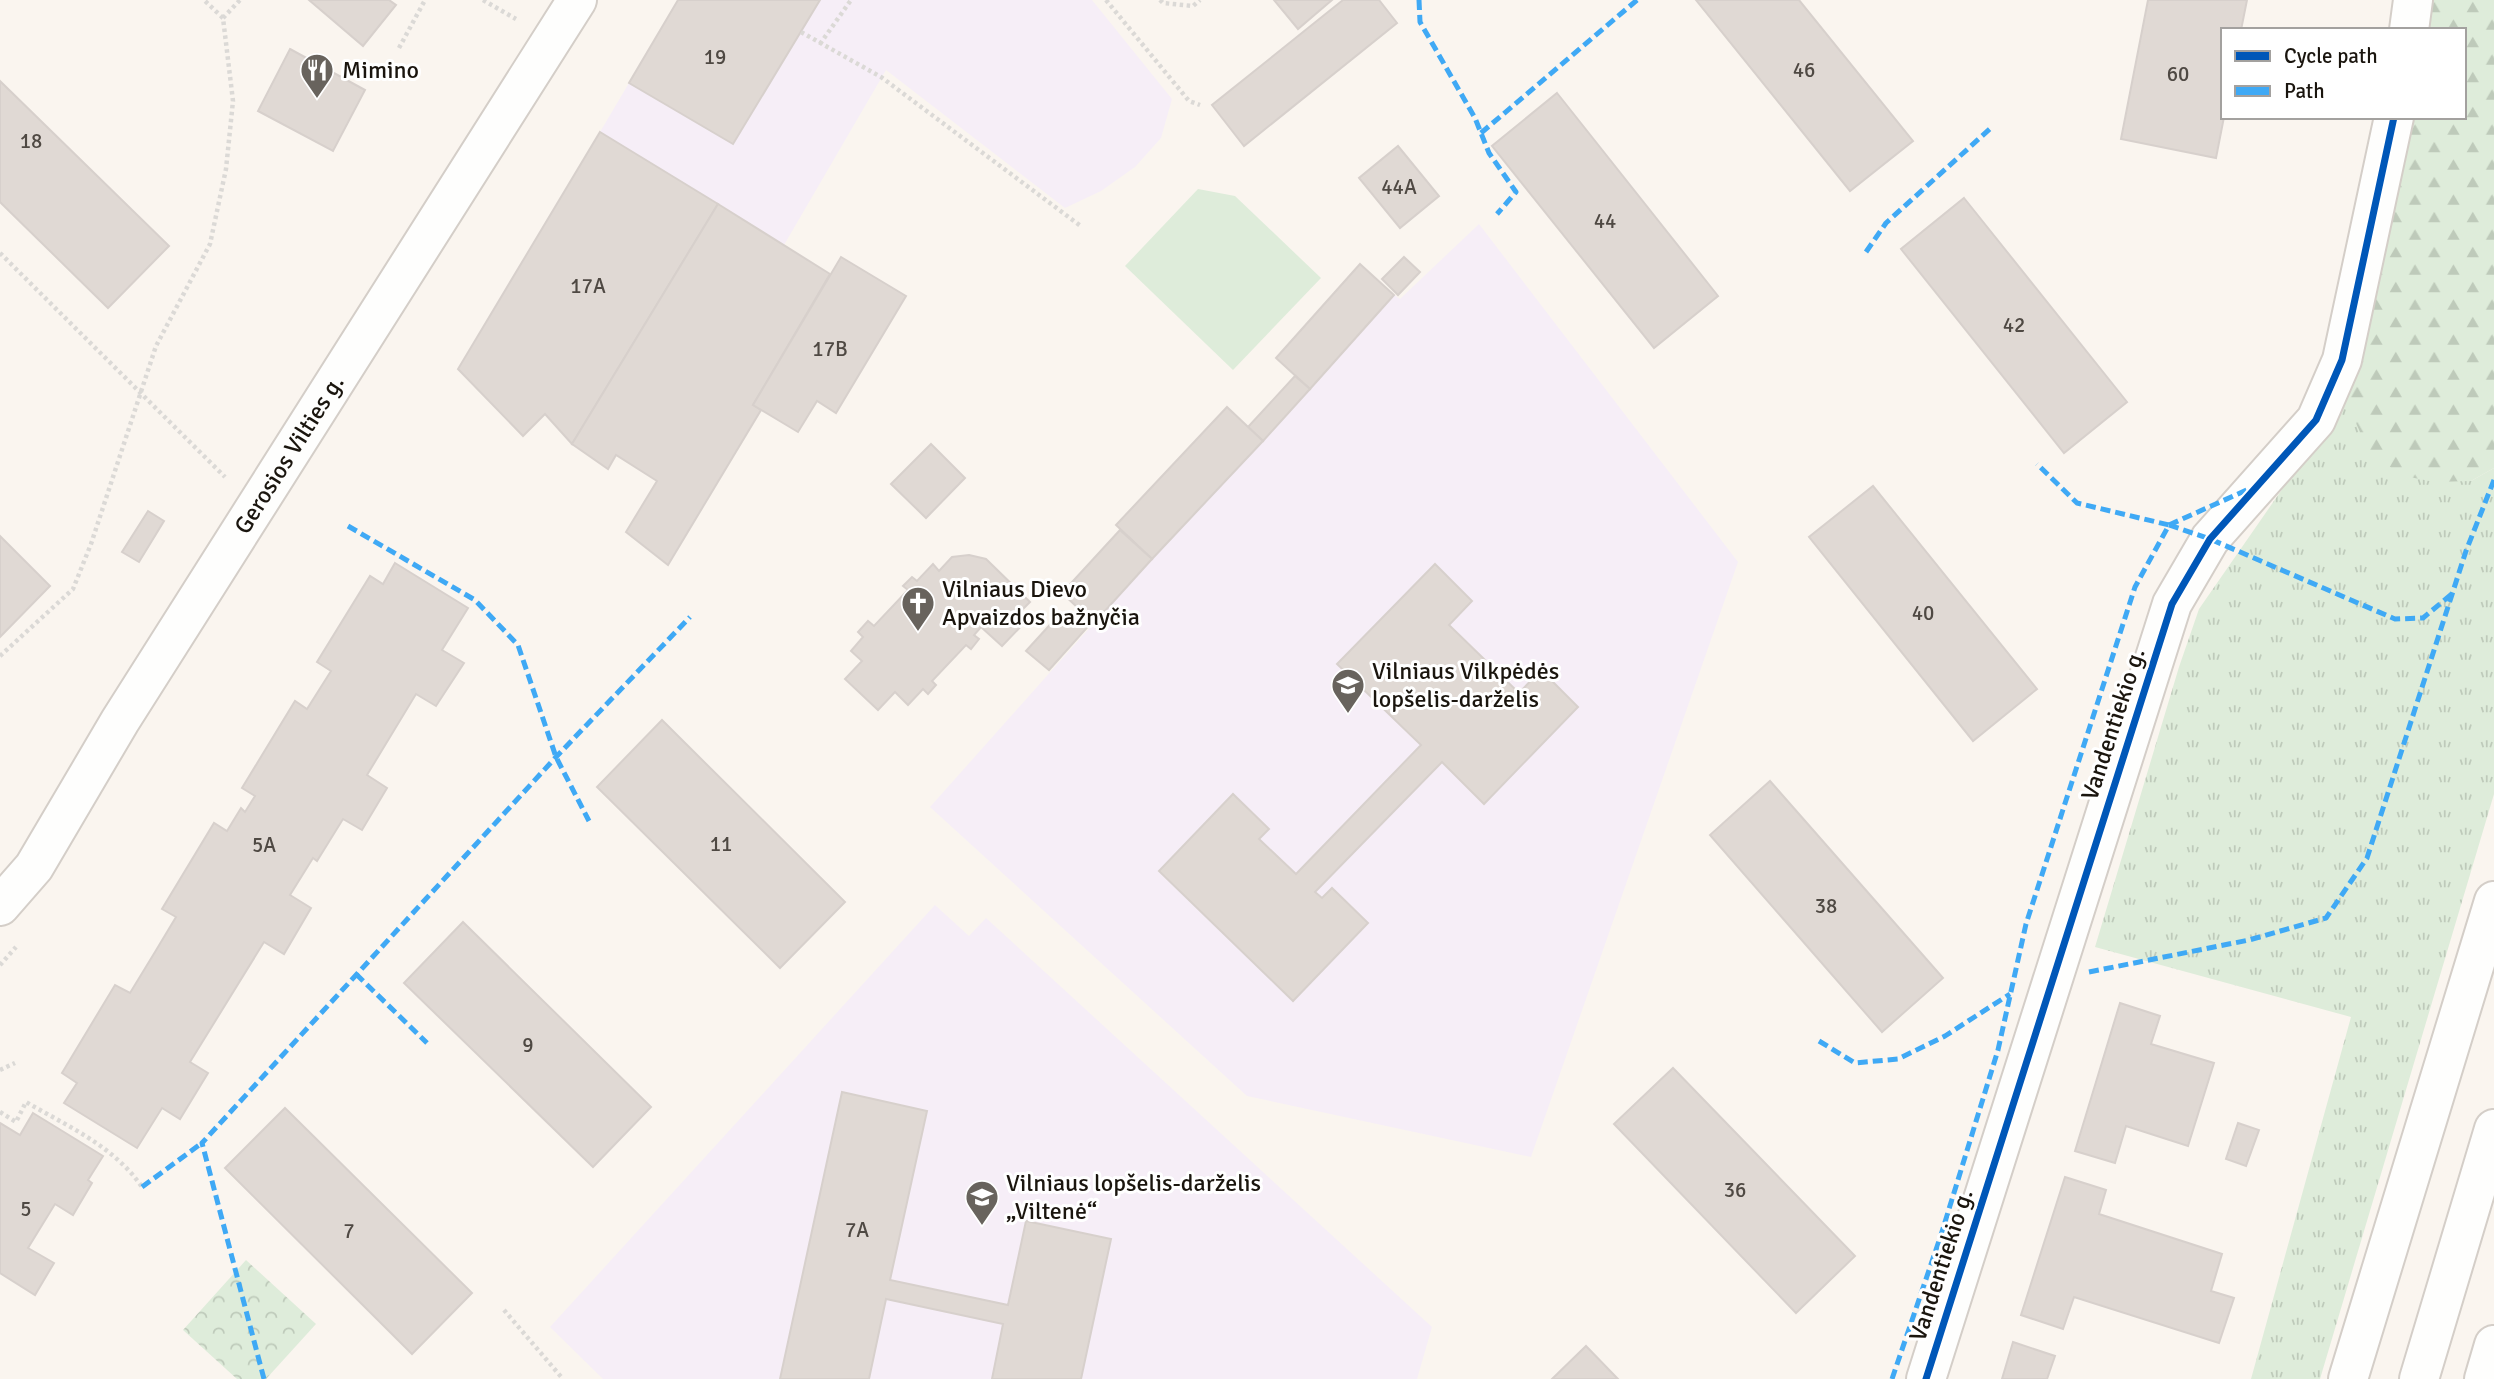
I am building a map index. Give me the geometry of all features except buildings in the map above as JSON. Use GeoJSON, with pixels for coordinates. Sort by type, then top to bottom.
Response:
{"type":"FeatureCollection","features":[{"type":"Feature","properties":{"kind":"main road","name":"Gerosios Vilties g."},"geometry":{"type":"LineString","coordinates":[[0,906],[34,867],[120,721],[577,0]]}},
{"type":"Feature","properties":{"kind":"main road"},"geometry":{"type":"LineString","coordinates":[[2409,28],[2413,0]]}},
{"type":"Feature","properties":{"kind":"main road","name":"Vandentiekio g."},"geometry":{"type":"LineString","coordinates":[[1926,1379],[2172,604],[2210,540],[2316,420],[2342,360],[2394,119]]}},
{"type":"Feature","properties":{"kind":"main road"},"geometry":{"type":"LineString","coordinates":[[2348,1379],[2494,901]]}},
{"type":"Feature","properties":{"kind":"main road"},"geometry":{"type":"LineString","coordinates":[[2419,1379],[2494,1129]]}},
{"type":"Feature","properties":{"kind":"main road"},"geometry":{"type":"LineString","coordinates":[[2484,1379],[2494,1345]]}},
{"type":"Feature","properties":{"kind":"path"},"geometry":{"type":"LineString","coordinates":[[0,656],[73,589],[91,544],[156,346],[209,244],[226,169],[233,101],[223,18],[204,0]]}},
{"type":"Feature","properties":{"kind":"path"},"geometry":{"type":"LineString","coordinates":[[223,18],[240,0]]}},
{"type":"Feature","properties":{"kind":"path"},"geometry":{"type":"LineString","coordinates":[[399,48],[425,0]]}},
{"type":"Feature","properties":{"kind":"path"},"geometry":{"type":"LineString","coordinates":[[483,0],[520,22]]}},
{"type":"Feature","properties":{"kind":"path"},"geometry":{"type":"LineString","coordinates":[[820,44],[851,0]]}},
{"type":"Feature","properties":{"kind":"path"},"geometry":{"type":"LineString","coordinates":[[1106,0],[1189,101],[1200,105]]}},
{"type":"Feature","properties":{"kind":"path"},"geometry":{"type":"LineString","coordinates":[[1160,0],[1163,3],[1193,6],[1200,0]]}},
{"type":"Feature","properties":{"kind":"path"},"geometry":{"type":"LineString","coordinates":[[801,32],[881,77],[1082,227]]}},
{"type":"Feature","properties":{"kind":"path"},"geometry":{"type":"LineString","coordinates":[[0,253],[225,477]]}},
{"type":"Feature","properties":{"kind":"path"},"geometry":{"type":"LineString","coordinates":[[0,1070],[15,1063]]}},
{"type":"Feature","properties":{"kind":"path"},"geometry":{"type":"LineString","coordinates":[[0,1112],[16,1122],[26,1102],[107,1150],[132,1172],[142,1187]]}},
{"type":"Feature","properties":{"kind":"path"},"geometry":{"type":"LineString","coordinates":[[504,1310],[563,1379]]}},
{"type":"Feature","properties":{"kind":"shaded area"},"geometry":{"type":"Polygon","coordinates":[[[678,0],[1092,0],[1172,99],[1161,138],[1135,167],[1101,191],[1065,208],[886,70],[784,245],[600,132],[678,0]]]}},
{"type":"Feature","properties":{"kind":"shaded area","name":"Vilniaus Vilkpėdės lopšelis-darželis"},"geometry":{"type":"Polygon","coordinates":[[[1479,224],[1738,562],[1531,1157],[1247,1096],[930,807],[1394,295],[1400,299],[1479,224]]]}},
{"type":"Feature","properties":{"kind":"shaded area","name":"Vilniaus lopšelis-darželis „Viltenė“"},"geometry":{"type":"Polygon","coordinates":[[[935,905],[969,936],[986,918],[1432,1327],[1417,1379],[603,1379],[550,1327],[935,905]]]}},
{"type":"Feature","properties":{"kind":"green space"},"geometry":{"type":"Polygon","coordinates":[[[2431,0],[2494,0],[2494,468],[2471,481],[2434,482],[2400,475],[2368,449],[2341,391],[2406,119],[2466,119],[2466,28],[2426,28],[2431,0]]]}},
{"type":"Feature","properties":{"kind":"green space"},"geometry":{"type":"Polygon","coordinates":[[[1198,189],[1235,196],[1321,278],[1233,370],[1125,266],[1198,189]]]}},
{"type":"Feature","properties":{"kind":"green space"},"geometry":{"type":"Polygon","coordinates":[[[2341,391],[2471,481],[2494,468],[2494,794],[2320,1379],[2251,1379],[2351,1017],[2095,947],[2199,609],[2301,462],[2341,391]]]}},
{"type":"Feature","properties":{"kind":"green space"},"geometry":{"type":"Polygon","coordinates":[[[246,1260],[316,1324],[266,1379],[237,1379],[183,1330],[246,1260]]]}},
{"type":"Feature","properties":{"kind":"marked path"},"geometry":{"type":"LineString","coordinates":[[1419,0],[1420,22],[1475,118],[1489,153],[1516,192],[1497,214]]}},
{"type":"Feature","properties":{"kind":"marked path"},"geometry":{"type":"LineString","coordinates":[[1481,133],[1637,0]]}},
{"type":"Feature","properties":{"kind":"marked path"},"geometry":{"type":"LineString","coordinates":[[1866,252],[1886,223],[1993,126]]}},
{"type":"Feature","properties":{"kind":"marked path"},"geometry":{"type":"LineString","coordinates":[[1892,1379],[1941,1235],[1998,1050],[2026,924],[2135,587],[2169,525],[2077,503],[2037,464]]}},
{"type":"Feature","properties":{"kind":"marked path"},"geometry":{"type":"LineString","coordinates":[[2089,972],[2249,940],[2326,918],[2367,858],[2466,551],[2494,480]]}},
{"type":"Feature","properties":{"kind":"marked path"},"geometry":{"type":"LineString","coordinates":[[2169,525],[2249,489]]}},
{"type":"Feature","properties":{"kind":"marked path"},"geometry":{"type":"LineString","coordinates":[[2169,525],[2210,539],[2395,619],[2423,618],[2453,593]]}},
{"type":"Feature","properties":{"kind":"marked path"},"geometry":{"type":"LineString","coordinates":[[348,526],[475,600],[518,645],[556,757],[589,821]]}},
{"type":"Feature","properties":{"kind":"marked path"},"geometry":{"type":"LineString","coordinates":[[264,1379],[202,1143],[556,757],[690,617]]}},
{"type":"Feature","properties":{"kind":"marked path"},"geometry":{"type":"LineString","coordinates":[[356,974],[427,1043]]}},
{"type":"Feature","properties":{"kind":"marked path"},"geometry":{"type":"LineString","coordinates":[[1819,1041],[1855,1063],[1898,1059],[1945,1036],[2010,994]]}},
{"type":"Feature","properties":{"kind":"marked path"},"geometry":{"type":"LineString","coordinates":[[142,1187],[202,1143]]}},
{"type":"Feature","properties":{"kind":"cycle path"},"geometry":{"type":"LineString","coordinates":[[1926,1379],[2172,604],[2210,539],[2316,420],[2342,360],[2394,119]]}},
{"type":"Feature","properties":{"kind":"place","name":"Mimino"},"geometry":{"type":"Point","coordinates":[317,100]}},
{"type":"Feature","properties":{"kind":"place","name":"Vilniaus Dievo Apvaizdos bažnyčia"},"geometry":{"type":"Point","coordinates":[918,633]}},
{"type":"Feature","properties":{"kind":"place","name":"Vilniaus Vilkpėdės lopšelis-darželis"},"geometry":{"type":"Point","coordinates":[1348,715]}},
{"type":"Feature","properties":{"kind":"place","name":"Vilniaus lopšelis-darželis „Viltenė“"},"geometry":{"type":"Point","coordinates":[982,1227]}}]}
